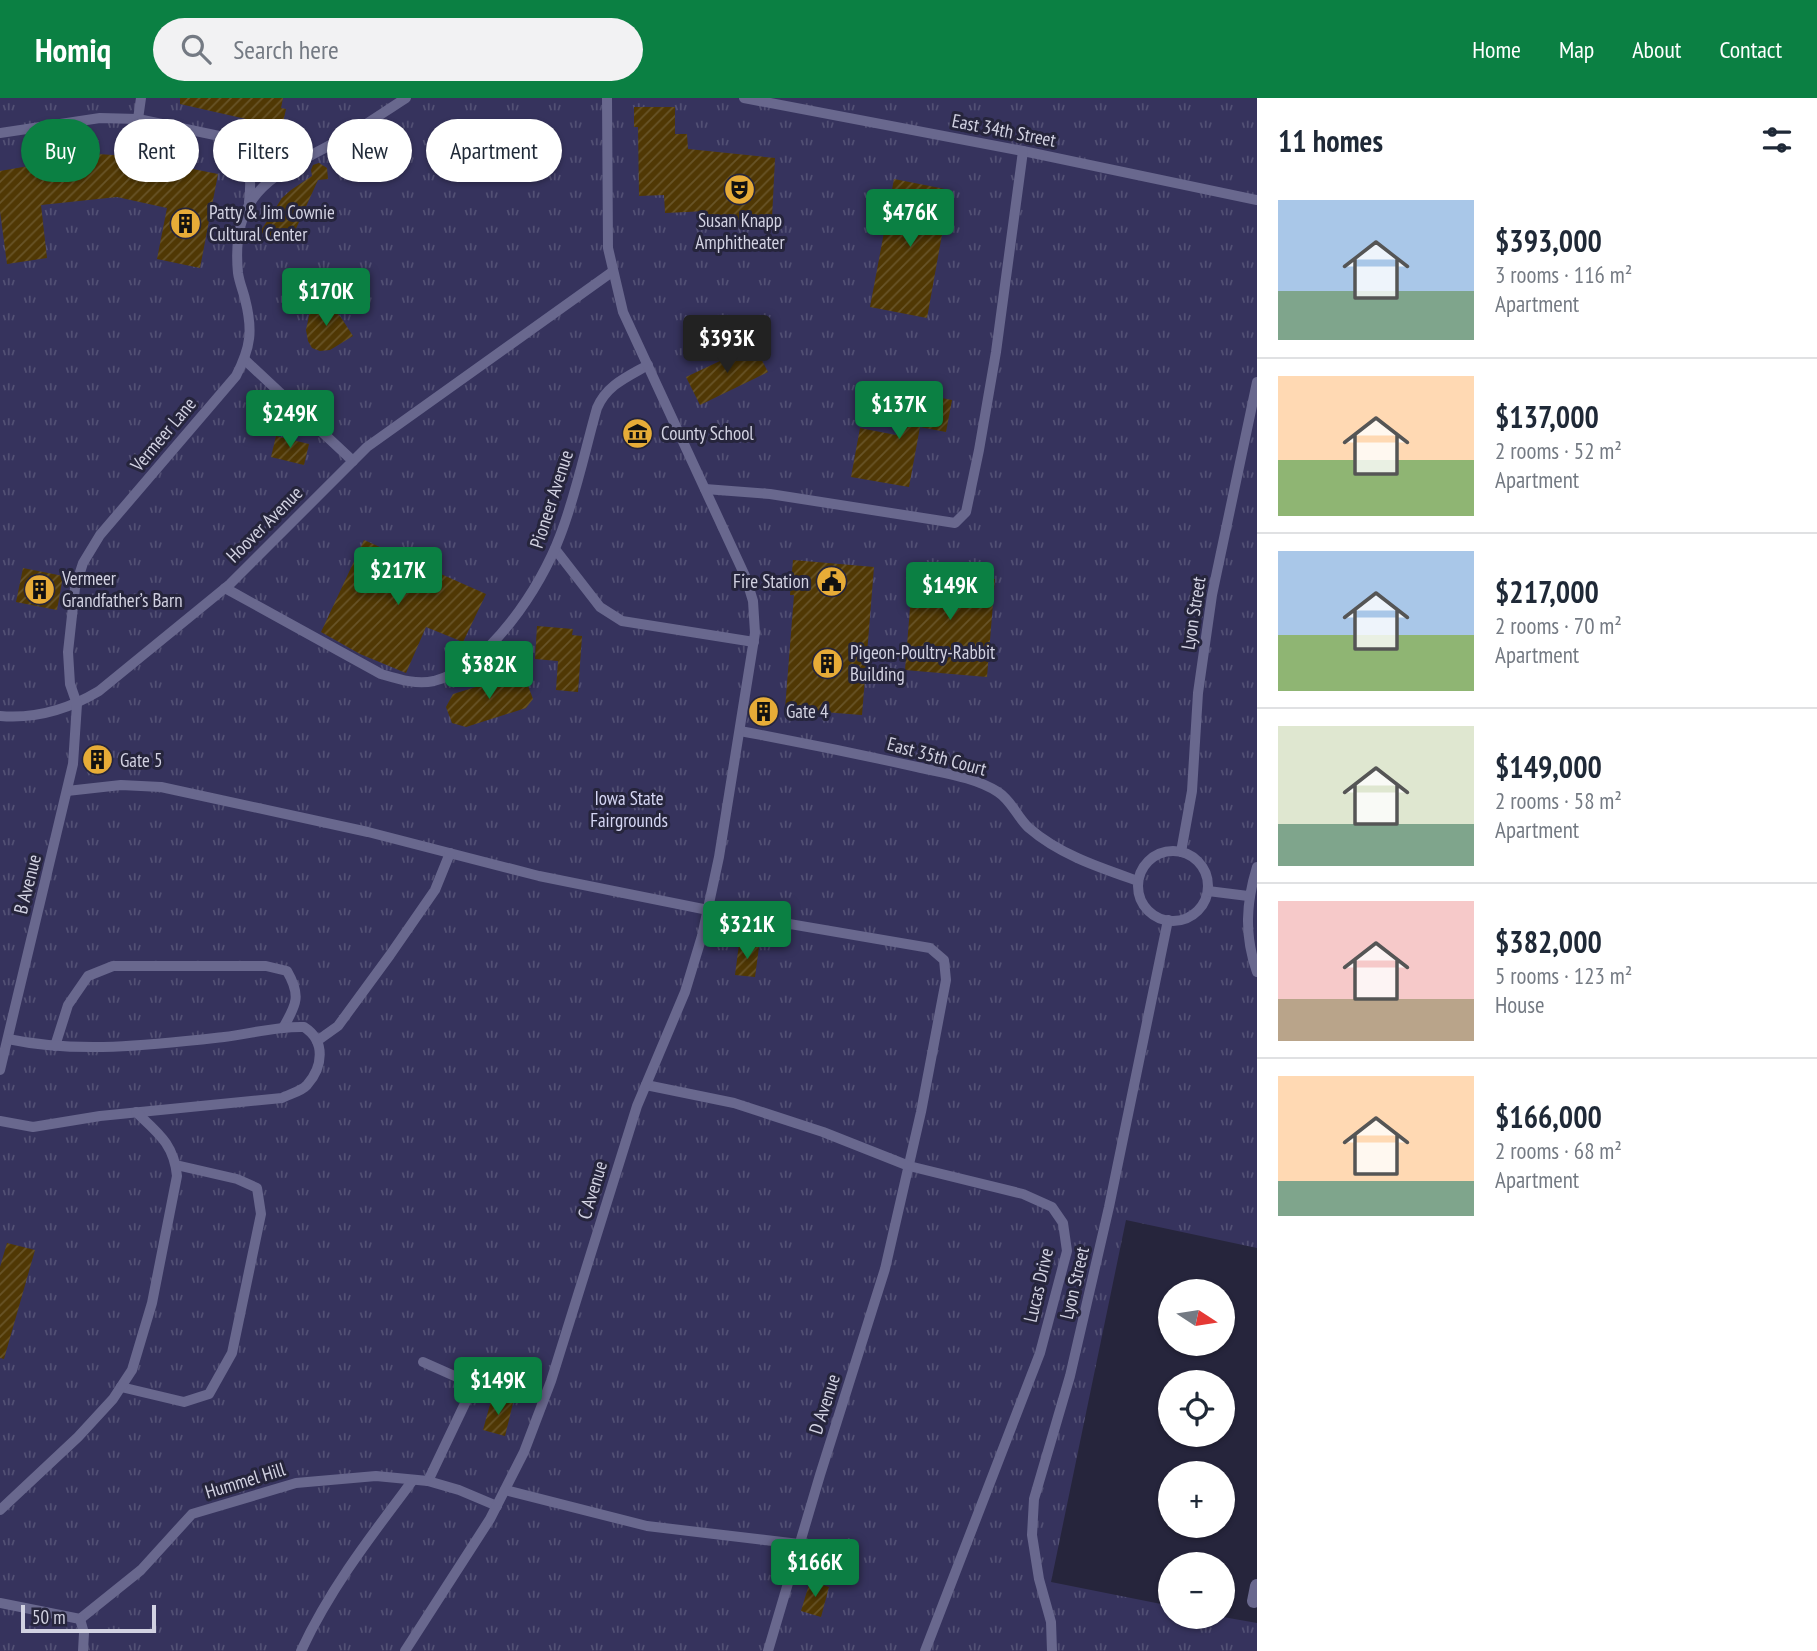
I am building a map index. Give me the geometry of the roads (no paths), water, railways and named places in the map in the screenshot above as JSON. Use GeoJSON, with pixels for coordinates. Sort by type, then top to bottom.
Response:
{"type":"FeatureCollection","features":[{"type":"Feature","properties":{"kind":"lane"},"geometry":{"type":"LineString","coordinates":[[0,133],[100,118],[138,119],[141,98]]}},
{"type":"Feature","properties":{"kind":"lane","name":"Vermeer Lane"},"geometry":{"type":"LineString","coordinates":[[313,154],[407,98]]}},
{"type":"Feature","properties":{"kind":"lane","name":"C Avenue"},"geometry":{"type":"LineString","coordinates":[[405,1651],[497,1506],[524,1452],[544,1399],[637,1106],[685,992],[719,857],[754,642],[753,601],[746,578],[623,312],[612,272],[608,248],[607,98]]}},
{"type":"Feature","properties":{"kind":"lane","name":"East 34th Street"},"geometry":{"type":"LineString","coordinates":[[744,98],[1023,151],[1257,200]]}},
{"type":"Feature","properties":{"kind":"lane"},"geometry":{"type":"LineString","coordinates":[[705,489],[770,494],[955,523],[965,512],[979,450],[996,352],[1023,151]]}},
{"type":"Feature","properties":{"kind":"lane"},"geometry":{"type":"LineString","coordinates":[[248,208],[252,182]]}},
{"type":"Feature","properties":{"kind":"lane","name":"Vermeer Lane"},"geometry":{"type":"LineString","coordinates":[[77,704],[71,684],[68,652],[75,588],[83,564],[100,536],[236,376],[244,360],[250,340],[250,316],[238,275],[242,217],[258,190],[267,182]]}},
{"type":"Feature","properties":{"kind":"lane","name":"Hoover Avenue"},"geometry":{"type":"LineString","coordinates":[[0,716],[22,718],[77,704],[99,691],[225,588],[368,447],[612,272]]}},
{"type":"Feature","properties":{"kind":"lane"},"geometry":{"type":"LineString","coordinates":[[244,360],[353,461]]}},
{"type":"Feature","properties":{"kind":"lane","name":"Pioneer Avenue"},"geometry":{"type":"LineString","coordinates":[[225,588],[381,674],[405,682],[431,681],[456,673],[489,646],[516,614],[555,549],[603,394],[648,365]]}},
{"type":"Feature","properties":{"kind":"lane","name":"Lyon Street"},"geometry":{"type":"LineString","coordinates":[[1181,852],[1192,791],[1198,693],[1212,595],[1257,382]]}},
{"type":"Feature","properties":{"kind":"lane"},"geometry":{"type":"LineString","coordinates":[[555,549],[600,607],[622,621],[754,642]]}},
{"type":"Feature","properties":{"kind":"lane","name":"B Avenue"},"geometry":{"type":"LineString","coordinates":[[0,1070],[73,764],[77,704]]}},
{"type":"Feature","properties":{"kind":"lane","name":"East 35th Court"},"geometry":{"type":"LineString","coordinates":[[740,731],[882,759],[978,782],[999,792],[1028,827],[1052,843],[1087,863],[1138,881]]}},
{"type":"Feature","properties":{"kind":"lane","name":"D Avenue"},"geometry":{"type":"LineString","coordinates":[[67,791],[121,785],[161,788],[369,832],[540,876],[930,948],[944,960],[946,980],[909,1166],[885,1269],[768,1651]]}},
{"type":"Feature","properties":{"kind":"lane"},"geometry":{"type":"LineString","coordinates":[[1171,851],[1181,852],[1199,862],[1205,871],[1208,891],[1204,901],[1189,917],[1168,920],[1159,918],[1145,907],[1138,890],[1141,872],[1153,857],[1171,851]]}},
{"type":"Feature","properties":{"kind":"lane"},"geometry":{"type":"LineString","coordinates":[[317,1041],[338,1026],[405,934],[435,890],[450,853]]}},
{"type":"Feature","properties":{"kind":"lane"},"geometry":{"type":"LineString","coordinates":[[1257,867],[1248,896],[1249,949],[1257,972]]}},
{"type":"Feature","properties":{"kind":"lane"},"geometry":{"type":"LineString","coordinates":[[1208,891],[1248,896]]}},
{"type":"Feature","properties":{"kind":"lane","name":"Lyon Street"},"geometry":{"type":"LineString","coordinates":[[1052,1651],[1051,1622],[1039,1579],[1032,1535],[1034,1499],[1070,1376],[1112,1194],[1168,920]]}},
{"type":"Feature","properties":{"kind":"lane"},"geometry":{"type":"LineString","coordinates":[[55,1046],[68,1005],[88,976],[113,966],[266,966],[286,971],[297,989],[294,1008],[284,1028]]}},
{"type":"Feature","properties":{"kind":"lane"},"geometry":{"type":"LineString","coordinates":[[0,1121],[33,1127],[136,1112],[282,1098],[306,1087],[320,1061],[315,1034],[304,1027],[158,1042],[55,1046],[8,1039]]}},
{"type":"Feature","properties":{"kind":"lane","name":"Lucas Drive"},"geometry":{"type":"LineString","coordinates":[[646,1085],[734,1102],[823,1132],[909,1166],[1023,1194],[1052,1207],[1063,1223],[1067,1251],[1040,1353],[925,1651]]}},
{"type":"Feature","properties":{"kind":"lane"},"geometry":{"type":"LineString","coordinates":[[0,1510],[78,1437],[113,1399],[132,1370],[152,1303],[177,1176],[176,1165],[167,1143],[136,1112]]}},
{"type":"Feature","properties":{"kind":"lane"},"geometry":{"type":"LineString","coordinates":[[121,1387],[184,1402],[209,1394],[232,1353],[261,1214],[257,1188],[237,1179],[176,1165]]}},
{"type":"Feature","properties":{"kind":"lane"},"geometry":{"type":"LineString","coordinates":[[423,1362],[481,1385],[544,1399]]}},
{"type":"Feature","properties":{"kind":"lane"},"geometry":{"type":"LineString","coordinates":[[428,1481],[469,1395],[481,1385]]}},
{"type":"Feature","properties":{"kind":"lane","name":"Hummel Hill"},"geometry":{"type":"LineString","coordinates":[[80,1619],[141,1570],[192,1514],[296,1483],[376,1476],[428,1481],[497,1506]]}},
{"type":"Feature","properties":{"kind":"lane"},"geometry":{"type":"LineString","coordinates":[[301,1651],[320,1611],[361,1549],[413,1480]]}},
{"type":"Feature","properties":{"kind":"lane"},"geometry":{"type":"LineString","coordinates":[[505,1490],[647,1526],[799,1544]]}},
{"type":"Feature","properties":{"kind":"lane"},"geometry":{"type":"LineString","coordinates":[[0,1603],[80,1619],[84,1633],[83,1651]]}},
{"type":"Feature","properties":{"kind":"place","name":"Susan Knapp Amphitheater"},"geometry":{"type":"Point","coordinates":[740,189]}},
{"type":"Feature","properties":{"kind":"place","name":"Patty & Jim Cownie Cultural Center"},"geometry":{"type":"Point","coordinates":[186,223]}},
{"type":"Feature","properties":{"kind":"place","name":"County School"},"geometry":{"type":"Point","coordinates":[638,433]}},
{"type":"Feature","properties":{"kind":"place","name":"Fire Station"},"geometry":{"type":"Point","coordinates":[832,581]}},
{"type":"Feature","properties":{"kind":"place","name":"Vermeer Grandfather’s Barn"},"geometry":{"type":"Point","coordinates":[39,589]}},
{"type":"Feature","properties":{"kind":"place","name":"Pigeon-Poultry-Rabbit Building"},"geometry":{"type":"Point","coordinates":[827,663]}},
{"type":"Feature","properties":{"kind":"place","name":"Gate 4"},"geometry":{"type":"Point","coordinates":[763,711]}},
{"type":"Feature","properties":{"kind":"place","name":"Gate 5"},"geometry":{"type":"Point","coordinates":[97,760]}},
{"type":"Feature","properties":{"kind":"park label","name":"Iowa State Fairgrounds"},"geometry":{"type":"Point","coordinates":[629,809]}}]}
